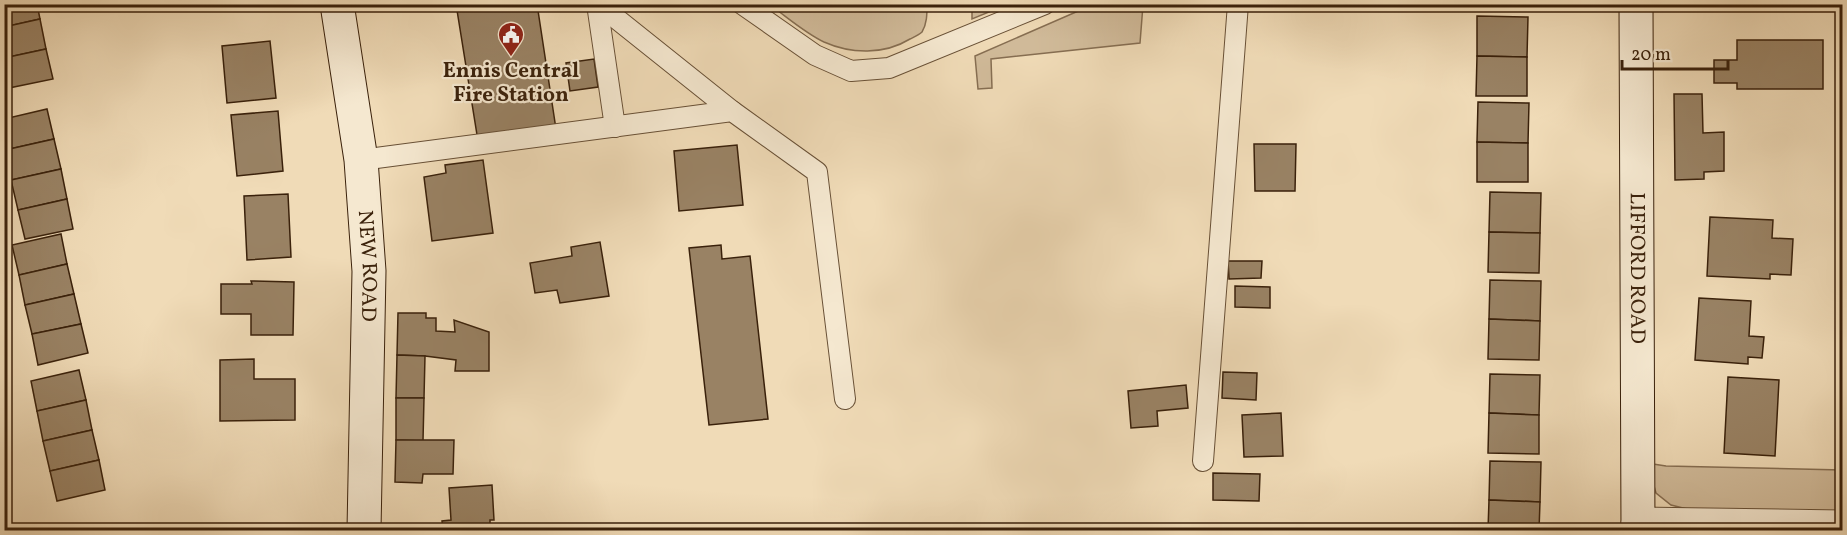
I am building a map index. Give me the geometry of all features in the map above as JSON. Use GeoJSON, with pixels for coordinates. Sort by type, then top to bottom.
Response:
{"type":"FeatureCollection","features":[{"type":"Feature","properties":{"kind":"street","name":"NEW ROAD"},"geometry":{"type":"LineString","coordinates":[[337,4],[361,160],[369,271],[364,531]]}},
{"type":"Feature","properties":{"kind":"street","name":"LIFFORD ROAD"},"geometry":{"type":"LineString","coordinates":[[1636,4],[1638,527]]}},
{"type":"Feature","properties":{"kind":"street"},"geometry":{"type":"LineString","coordinates":[[1638,527],[1842,527]]}},
{"type":"Feature","properties":{"kind":"lane"},"geometry":{"type":"LineString","coordinates":[[597,4],[615,127]]}},
{"type":"Feature","properties":{"kind":"lane"},"geometry":{"type":"LineString","coordinates":[[597,4],[732,111],[817,172],[845,399]]}},
{"type":"Feature","properties":{"kind":"lane"},"geometry":{"type":"LineString","coordinates":[[742,4],[815,55],[851,71],[889,68],[1045,4]]}},
{"type":"Feature","properties":{"kind":"lane"},"geometry":{"type":"LineString","coordinates":[[1203,461],[1238,4]]}},
{"type":"Feature","properties":{"kind":"lane"},"geometry":{"type":"LineString","coordinates":[[361,160],[732,111]]}},
{"type":"Feature","properties":{"kind":"shaded area"},"geometry":{"type":"Polygon","coordinates":[[[972,4],[1006,4],[1006,5],[972,19],[972,4]]]}},
{"type":"Feature","properties":{"kind":"shaded area"},"geometry":{"type":"Polygon","coordinates":[[[770,5],[927,5],[927,15],[922,32],[916,36],[889,48],[856,51],[824,42],[803,30],[770,5]]]}},
{"type":"Feature","properties":{"kind":"shaded area"},"geometry":{"type":"Polygon","coordinates":[[[1092,5],[1143,5],[1140,43],[991,59],[992,88],[978,89],[975,56],[1092,5]]]}},
{"type":"Feature","properties":{"kind":"shaded area"},"geometry":{"type":"Polygon","coordinates":[[[1653,464],[1842,470],[1842,511],[1695,511],[1671,505],[1656,493],[1652,479],[1653,464]]]}},
{"type":"Feature","properties":{"kind":"building"},"geometry":{"type":"Polygon","coordinates":[[[4,4],[37,4],[40,19],[4,27],[4,4]]]}},
{"type":"Feature","properties":{"kind":"building"},"geometry":{"type":"Polygon","coordinates":[[[456,4],[537,4],[556,129],[478,141],[456,4]]]}},
{"type":"Feature","properties":{"kind":"building"},"geometry":{"type":"Polygon","coordinates":[[[1477,16],[1528,17],[1527,57],[1477,56],[1477,16]]]}},
{"type":"Feature","properties":{"kind":"building"},"geometry":{"type":"Polygon","coordinates":[[[40,19],[46,49],[4,58],[4,27],[40,19]]]}},
{"type":"Feature","properties":{"kind":"building"},"geometry":{"type":"Polygon","coordinates":[[[1737,40],[1823,40],[1823,89],[1737,89],[1737,83],[1714,83],[1714,60],[1737,60],[1737,40]]]}},
{"type":"Feature","properties":{"kind":"building"},"geometry":{"type":"Polygon","coordinates":[[[270,41],[276,98],[227,103],[222,46],[270,41]]]}},
{"type":"Feature","properties":{"kind":"building"},"geometry":{"type":"Polygon","coordinates":[[[46,49],[53,79],[4,89],[4,58],[46,49]]]}},
{"type":"Feature","properties":{"kind":"building"},"geometry":{"type":"Polygon","coordinates":[[[1477,56],[1527,57],[1527,96],[1476,96],[1477,56]]]}},
{"type":"Feature","properties":{"kind":"building"},"geometry":{"type":"Polygon","coordinates":[[[594,59],[598,87],[570,91],[566,63],[594,59]]]}},
{"type":"Feature","properties":{"kind":"building"},"geometry":{"type":"Polygon","coordinates":[[[1674,94],[1702,94],[1703,133],[1724,132],[1724,171],[1704,172],[1704,179],[1675,180],[1674,94]]]}},
{"type":"Feature","properties":{"kind":"building"},"geometry":{"type":"Polygon","coordinates":[[[1478,102],[1529,103],[1528,143],[1477,142],[1478,102]]]}},
{"type":"Feature","properties":{"kind":"building"},"geometry":{"type":"Polygon","coordinates":[[[47,109],[54,139],[5,150],[4,119],[47,109]]]}},
{"type":"Feature","properties":{"kind":"building"},"geometry":{"type":"Polygon","coordinates":[[[278,111],[283,171],[237,176],[231,115],[278,111]]]}},
{"type":"Feature","properties":{"kind":"building"},"geometry":{"type":"Polygon","coordinates":[[[54,139],[61,169],[11,180],[5,150],[54,139]]]}},
{"type":"Feature","properties":{"kind":"building"},"geometry":{"type":"Polygon","coordinates":[[[1477,142],[1528,143],[1528,182],[1477,182],[1477,142]]]}},
{"type":"Feature","properties":{"kind":"building"},"geometry":{"type":"Polygon","coordinates":[[[1254,144],[1296,144],[1295,191],[1255,191],[1254,144]]]}},
{"type":"Feature","properties":{"kind":"building"},"geometry":{"type":"Polygon","coordinates":[[[737,145],[743,205],[679,211],[674,151],[737,145]]]}},
{"type":"Feature","properties":{"kind":"building"},"geometry":{"type":"Polygon","coordinates":[[[483,160],[493,233],[432,241],[424,177],[446,173],[445,165],[483,160]]]}},
{"type":"Feature","properties":{"kind":"building"},"geometry":{"type":"Polygon","coordinates":[[[61,169],[67,199],[18,210],[11,180],[61,169]]]}},
{"type":"Feature","properties":{"kind":"building"},"geometry":{"type":"Polygon","coordinates":[[[1490,192],[1541,193],[1540,233],[1489,232],[1490,192]]]}},
{"type":"Feature","properties":{"kind":"building"},"geometry":{"type":"Polygon","coordinates":[[[288,194],[291,257],[247,260],[244,196],[288,194]]]}},
{"type":"Feature","properties":{"kind":"building"},"geometry":{"type":"Polygon","coordinates":[[[67,199],[73,229],[25,239],[18,210],[67,199]]]}},
{"type":"Feature","properties":{"kind":"building"},"geometry":{"type":"Polygon","coordinates":[[[1710,217],[1773,220],[1772,238],[1793,239],[1791,275],[1770,274],[1770,279],[1707,276],[1710,217]]]}},
{"type":"Feature","properties":{"kind":"building"},"geometry":{"type":"Polygon","coordinates":[[[1489,232],[1540,233],[1539,273],[1488,272],[1489,232]]]}},
{"type":"Feature","properties":{"kind":"building"},"geometry":{"type":"Polygon","coordinates":[[[61,234],[67,264],[19,275],[12,245],[61,234]]]}},
{"type":"Feature","properties":{"kind":"building"},"geometry":{"type":"Polygon","coordinates":[[[600,242],[609,296],[560,303],[557,290],[535,293],[530,263],[572,256],[571,247],[600,242]]]}},
{"type":"Feature","properties":{"kind":"building"},"geometry":{"type":"Polygon","coordinates":[[[721,245],[722,259],[750,256],[768,419],[709,425],[689,248],[721,245]]]}},
{"type":"Feature","properties":{"kind":"building"},"geometry":{"type":"Polygon","coordinates":[[[1228,261],[1262,261],[1261,278],[1229,279],[1228,261]]]}},
{"type":"Feature","properties":{"kind":"building"},"geometry":{"type":"Polygon","coordinates":[[[67,264],[74,294],[25,305],[19,275],[67,264]]]}},
{"type":"Feature","properties":{"kind":"building"},"geometry":{"type":"Polygon","coordinates":[[[1490,280],[1541,281],[1540,321],[1489,319],[1490,280]]]}},
{"type":"Feature","properties":{"kind":"building"},"geometry":{"type":"Polygon","coordinates":[[[251,281],[294,282],[293,335],[251,335],[251,314],[221,314],[221,284],[252,284],[251,281]]]}},
{"type":"Feature","properties":{"kind":"building"},"geometry":{"type":"Polygon","coordinates":[[[1235,286],[1270,287],[1270,308],[1235,307],[1235,286]]]}},
{"type":"Feature","properties":{"kind":"building"},"geometry":{"type":"Polygon","coordinates":[[[74,294],[81,324],[32,334],[25,305],[74,294]]]}},
{"type":"Feature","properties":{"kind":"building"},"geometry":{"type":"Polygon","coordinates":[[[1699,298],[1751,301],[1749,336],[1764,337],[1762,358],[1748,357],[1748,364],[1695,360],[1699,298]]]}},
{"type":"Feature","properties":{"kind":"building"},"geometry":{"type":"Polygon","coordinates":[[[398,313],[426,313],[426,318],[436,318],[436,331],[455,332],[454,320],[489,332],[489,371],[455,371],[456,360],[397,355],[398,313]]]}},
{"type":"Feature","properties":{"kind":"building"},"geometry":{"type":"Polygon","coordinates":[[[1489,319],[1540,321],[1539,360],[1488,359],[1489,319]]]}},
{"type":"Feature","properties":{"kind":"building"},"geometry":{"type":"Polygon","coordinates":[[[81,324],[88,353],[38,365],[32,334],[81,324]]]}},
{"type":"Feature","properties":{"kind":"building"},"geometry":{"type":"Polygon","coordinates":[[[397,355],[425,356],[424,398],[396,398],[397,355]]]}},
{"type":"Feature","properties":{"kind":"building"},"geometry":{"type":"Polygon","coordinates":[[[254,359],[254,379],[295,379],[295,420],[220,421],[220,360],[254,359]]]}},
{"type":"Feature","properties":{"kind":"building"},"geometry":{"type":"Polygon","coordinates":[[[79,370],[86,400],[37,411],[31,381],[79,370]]]}},
{"type":"Feature","properties":{"kind":"building"},"geometry":{"type":"Polygon","coordinates":[[[1223,372],[1257,373],[1256,400],[1222,398],[1223,372]]]}},
{"type":"Feature","properties":{"kind":"building"},"geometry":{"type":"Polygon","coordinates":[[[1490,374],[1540,375],[1539,415],[1489,413],[1490,374]]]}},
{"type":"Feature","properties":{"kind":"building"},"geometry":{"type":"Polygon","coordinates":[[[1728,377],[1779,380],[1775,456],[1724,453],[1728,377]]]}},
{"type":"Feature","properties":{"kind":"building"},"geometry":{"type":"Polygon","coordinates":[[[1186,385],[1188,408],[1157,411],[1158,426],[1131,428],[1128,391],[1186,385]]]}},
{"type":"Feature","properties":{"kind":"building"},"geometry":{"type":"Polygon","coordinates":[[[396,398],[424,398],[423,441],[396,440],[396,398]]]}},
{"type":"Feature","properties":{"kind":"building"},"geometry":{"type":"Polygon","coordinates":[[[86,400],[92,430],[43,441],[37,411],[86,400]]]}},
{"type":"Feature","properties":{"kind":"building"},"geometry":{"type":"Polygon","coordinates":[[[1281,413],[1283,456],[1244,457],[1242,415],[1281,413]]]}},
{"type":"Feature","properties":{"kind":"building"},"geometry":{"type":"Polygon","coordinates":[[[1489,413],[1539,415],[1539,454],[1488,453],[1489,413]]]}},
{"type":"Feature","properties":{"kind":"building"},"geometry":{"type":"Polygon","coordinates":[[[92,430],[99,460],[50,471],[43,441],[92,430]]]}},
{"type":"Feature","properties":{"kind":"building"},"geometry":{"type":"Polygon","coordinates":[[[396,440],[454,440],[453,474],[423,474],[422,483],[395,482],[396,440]]]}},
{"type":"Feature","properties":{"kind":"building"},"geometry":{"type":"Polygon","coordinates":[[[99,460],[105,490],[57,501],[50,471],[99,460]]]}},
{"type":"Feature","properties":{"kind":"building"},"geometry":{"type":"Polygon","coordinates":[[[1490,461],[1541,462],[1540,502],[1489,500],[1490,461]]]}},
{"type":"Feature","properties":{"kind":"building"},"geometry":{"type":"Polygon","coordinates":[[[1213,473],[1260,474],[1259,501],[1213,500],[1213,473]]]}},
{"type":"Feature","properties":{"kind":"building"},"geometry":{"type":"Polygon","coordinates":[[[492,485],[494,520],[490,520],[490,530],[443,530],[442,521],[451,520],[449,488],[492,485]]]}},
{"type":"Feature","properties":{"kind":"building"},"geometry":{"type":"Polygon","coordinates":[[[1489,500],[1540,502],[1539,530],[1488,530],[1489,500]]]}},
{"type":"Feature","properties":{"kind":"place","name":"Ennis Central Fire Station"},"geometry":{"type":"Point","coordinates":[511,58]}}]}
